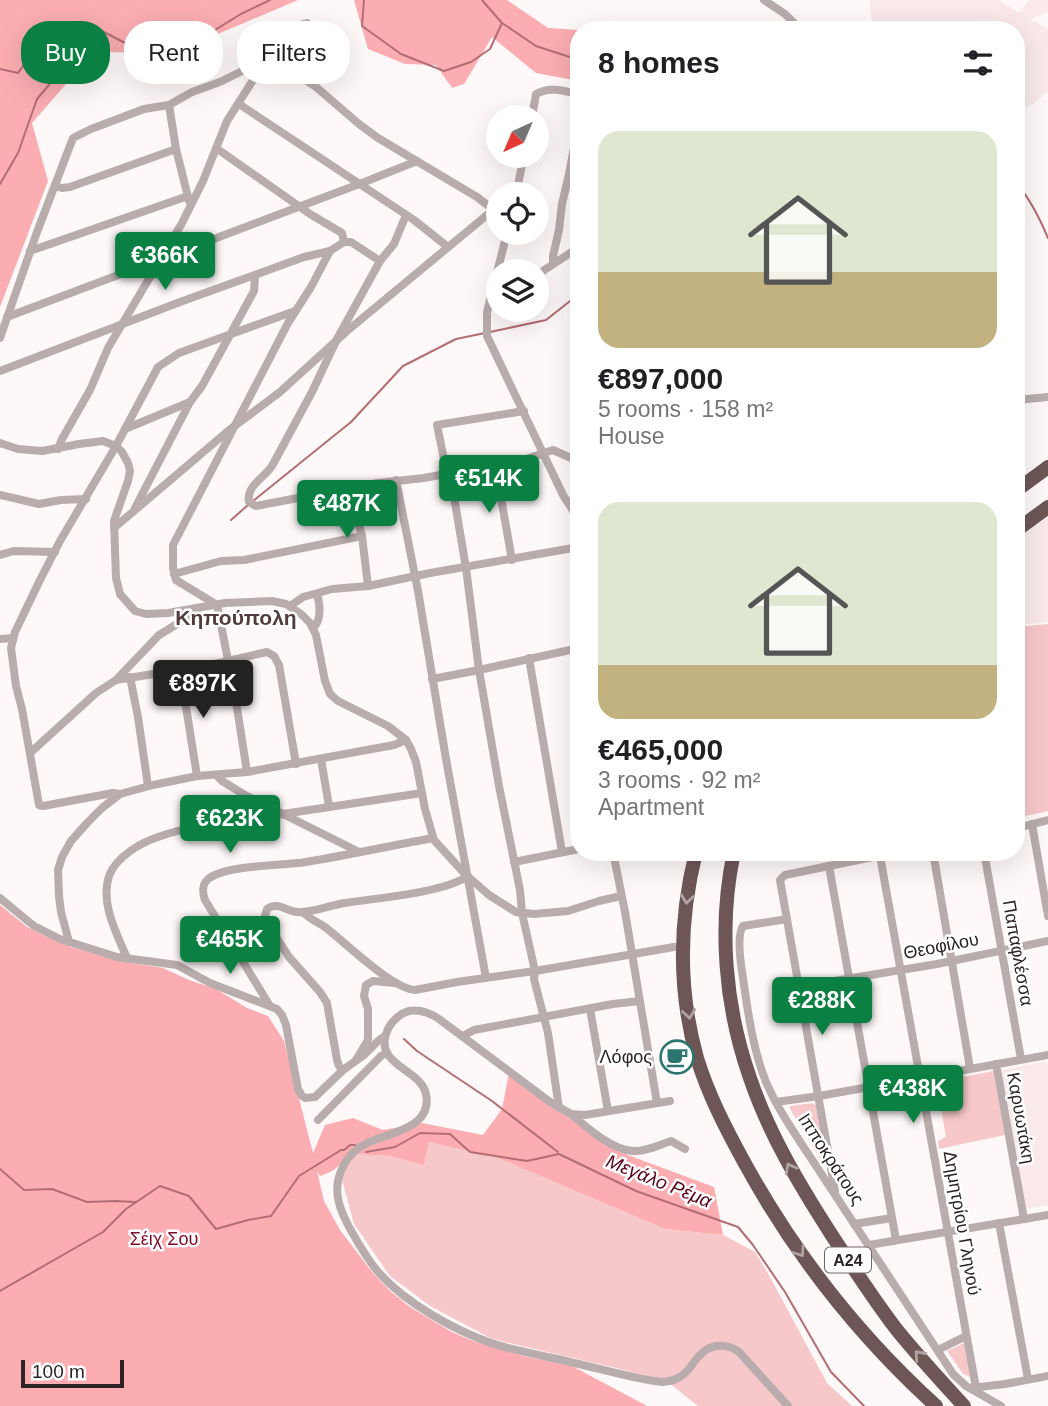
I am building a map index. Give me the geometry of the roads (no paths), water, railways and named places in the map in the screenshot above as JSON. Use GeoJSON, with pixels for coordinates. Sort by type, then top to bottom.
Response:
{"type":"FeatureCollection","features":[{"type":"Feature","properties":{"kind":"highway"},"geometry":{"type":"LineString","coordinates":[[1025,483],[1048,467]]}},
{"type":"Feature","properties":{"kind":"highway"},"geometry":{"type":"LineString","coordinates":[[1025,524],[1048,507]]}},
{"type":"Feature","properties":{"kind":"highway","name":"Α24"},"geometry":{"type":"LineString","coordinates":[[694,861],[684,925],[684,980],[697,1056],[716,1108],[757,1184],[816,1275],[926,1400],[936,1406]]}},
{"type":"Feature","properties":{"kind":"highway","name":"Α24"},"geometry":{"type":"LineString","coordinates":[[733,861],[726,912],[726,954],[737,1029],[744,1061],[757,1096],[801,1187],[860,1278],[906,1341],[964,1406]]}},
{"type":"Feature","properties":{"kind":"street"},"geometry":{"type":"LineString","coordinates":[[764,0],[792,21]]}},
{"type":"Feature","properties":{"kind":"street"},"geometry":{"type":"LineString","coordinates":[[0,338],[75,135],[144,109],[169,105],[192,92],[237,74]]}},
{"type":"Feature","properties":{"kind":"street"},"geometry":{"type":"LineString","coordinates":[[58,449],[122,324],[174,238],[203,181],[227,121],[250,84]]}},
{"type":"Feature","properties":{"kind":"street"},"geometry":{"type":"LineString","coordinates":[[311,84],[387,144],[486,204]]}},
{"type":"Feature","properties":{"kind":"street"},"geometry":{"type":"LineString","coordinates":[[534,105],[536,94],[542,90],[570,92]]}},
{"type":"Feature","properties":{"kind":"street"},"geometry":{"type":"LineString","coordinates":[[239,104],[406,215],[448,247]]}},
{"type":"Feature","properties":{"kind":"street"},"geometry":{"type":"LineString","coordinates":[[169,105],[176,149],[190,206]]}},
{"type":"Feature","properties":{"kind":"street"},"geometry":{"type":"LineString","coordinates":[[216,148],[310,214],[342,233],[344,242]]}},
{"type":"Feature","properties":{"kind":"street"},"geometry":{"type":"LineString","coordinates":[[55,187],[70,187],[176,149]]}},
{"type":"Feature","properties":{"kind":"street"},"geometry":{"type":"LineString","coordinates":[[7,317],[416,161]]}},
{"type":"Feature","properties":{"kind":"street"},"geometry":{"type":"LineString","coordinates":[[553,263],[570,169]]}},
{"type":"Feature","properties":{"kind":"street"},"geometry":{"type":"LineString","coordinates":[[30,251],[188,196]]}},
{"type":"Feature","properties":{"kind":"street"},"geometry":{"type":"LineString","coordinates":[[406,215],[394,244],[380,261],[337,339],[272,466],[266,475],[253,485],[247,498],[250,504],[256,506],[396,480],[424,478],[526,459],[557,450],[570,457]]}},
{"type":"Feature","properties":{"kind":"street"},"geometry":{"type":"LineString","coordinates":[[114,528],[237,424],[280,392],[337,339],[448,247],[486,219]]}},
{"type":"Feature","properties":{"kind":"street"},"geometry":{"type":"LineString","coordinates":[[0,371],[304,257],[330,251],[344,242],[351,242],[380,261]]}},
{"type":"Feature","properties":{"kind":"street"},"geometry":{"type":"LineString","coordinates":[[247,772],[217,605],[176,580],[173,545],[295,311],[330,251]]}},
{"type":"Feature","properties":{"kind":"street"},"geometry":{"type":"LineString","coordinates":[[549,266],[570,253]]}},
{"type":"Feature","properties":{"kind":"street"},"geometry":{"type":"LineString","coordinates":[[133,512],[190,402],[202,386],[254,291],[256,276]]}},
{"type":"Feature","properties":{"kind":"street"},"geometry":{"type":"LineString","coordinates":[[120,794],[40,806],[16,685],[11,652],[13,638],[55,552],[158,367],[179,353],[295,311]]}},
{"type":"Feature","properties":{"kind":"street"},"geometry":{"type":"LineString","coordinates":[[487,322],[487,336],[570,505]]}},
{"type":"Feature","properties":{"kind":"street"},"geometry":{"type":"LineString","coordinates":[[1025,400],[1048,397]]}},
{"type":"Feature","properties":{"kind":"street"},"geometry":{"type":"LineString","coordinates":[[125,429],[190,402]]}},
{"type":"Feature","properties":{"kind":"street"},"geometry":{"type":"LineString","coordinates":[[524,411],[437,425],[449,473],[466,568],[479,670],[502,804],[535,971],[534,979],[549,1039],[559,1108]]}},
{"type":"Feature","properties":{"kind":"street"},"geometry":{"type":"LineString","coordinates":[[1,447],[35,451],[97,441],[116,446],[126,458],[130,471],[114,528],[117,585],[120,594],[131,608],[138,612],[168,613],[231,603],[272,601],[290,606],[305,618],[313,628],[318,642],[326,687],[332,696],[388,726],[406,740],[413,754],[433,838],[443,851],[492,897],[522,913],[561,912],[621,896]]}},
{"type":"Feature","properties":{"kind":"street"},"geometry":{"type":"LineString","coordinates":[[495,464],[512,560]]}},
{"type":"Feature","properties":{"kind":"street"},"geometry":{"type":"LineString","coordinates":[[396,480],[486,978]]}},
{"type":"Feature","properties":{"kind":"street"},"geometry":{"type":"LineString","coordinates":[[350,489],[362,536],[368,586]]}},
{"type":"Feature","properties":{"kind":"street"},"geometry":{"type":"LineString","coordinates":[[0,495],[38,504],[86,499]]}},
{"type":"Feature","properties":{"kind":"street"},"geometry":{"type":"LineString","coordinates":[[1025,532],[1048,515]]}},
{"type":"Feature","properties":{"kind":"street"},"geometry":{"type":"LineString","coordinates":[[174,574],[221,561],[244,560],[362,536]]}},
{"type":"Feature","properties":{"kind":"street"},"geometry":{"type":"LineString","coordinates":[[290,606],[297,600],[332,589],[368,586],[570,549]]}},
{"type":"Feature","properties":{"kind":"street"},"geometry":{"type":"LineString","coordinates":[[0,555],[14,551],[55,552]]}},
{"type":"Feature","properties":{"kind":"street"},"geometry":{"type":"LineString","coordinates":[[313,628],[318,622],[317,594]]}},
{"type":"Feature","properties":{"kind":"street"},"geometry":{"type":"LineString","coordinates":[[30,753],[96,693],[116,680],[159,635],[202,608]]}},
{"type":"Feature","properties":{"kind":"street"},"geometry":{"type":"LineString","coordinates":[[0,639],[13,638]]}},
{"type":"Feature","properties":{"kind":"street"},"geometry":{"type":"LineString","coordinates":[[432,679],[570,650]]}},
{"type":"Feature","properties":{"kind":"street"},"geometry":{"type":"LineString","coordinates":[[116,680],[270,653],[277,659],[296,764]]}},
{"type":"Feature","properties":{"kind":"street"},"geometry":{"type":"LineString","coordinates":[[529,658],[562,852]]}},
{"type":"Feature","properties":{"kind":"street"},"geometry":{"type":"LineString","coordinates":[[180,669],[197,776]]}},
{"type":"Feature","properties":{"kind":"street"},"geometry":{"type":"LineString","coordinates":[[130,677],[148,786]]}},
{"type":"Feature","properties":{"kind":"street"},"geometry":{"type":"LineString","coordinates":[[69,942],[59,896],[58,870],[63,853],[87,823],[120,794],[197,776],[296,764],[394,745],[406,740]]}},
{"type":"Feature","properties":{"kind":"street"},"geometry":{"type":"LineString","coordinates":[[321,759],[329,806]]}},
{"type":"Feature","properties":{"kind":"street"},"geometry":{"type":"LineString","coordinates":[[216,775],[230,787],[359,852]]}},
{"type":"Feature","properties":{"kind":"street"},"geometry":{"type":"LineString","coordinates":[[127,958],[111,918],[107,898],[108,879],[120,860],[140,845],[159,836],[200,827],[422,793]]}},
{"type":"Feature","properties":{"kind":"street"},"geometry":{"type":"LineString","coordinates":[[1025,826],[1048,820]]}},
{"type":"Feature","properties":{"kind":"street"},"geometry":{"type":"LineString","coordinates":[[1032,824],[1048,915]]}},
{"type":"Feature","properties":{"kind":"street"},"geometry":{"type":"LineString","coordinates":[[270,1006],[205,900],[202,893],[209,877],[229,870],[304,862],[433,838]]}},
{"type":"Feature","properties":{"kind":"street"},"geometry":{"type":"LineString","coordinates":[[514,862],[570,851]]}},
{"type":"Feature","properties":{"kind":"street"},"geometry":{"type":"LineString","coordinates":[[615,861],[657,1103]]}},
{"type":"Feature","properties":{"kind":"street"},"geometry":{"type":"LineString","coordinates":[[836,1195],[780,881],[786,874],[855,861]]}},
{"type":"Feature","properties":{"kind":"street","name":"Δημητρίου Γληνού"},"geometry":{"type":"LineString","coordinates":[[881,861],[974,1388]]}},
{"type":"Feature","properties":{"kind":"street"},"geometry":{"type":"LineString","coordinates":[[934,861],[970,1068]]}},
{"type":"Feature","properties":{"kind":"street","name":"Παπαφλέσσα"},"geometry":{"type":"LineString","coordinates":[[986,861],[1021,1059]]}},
{"type":"Feature","properties":{"kind":"street"},"geometry":{"type":"LineString","coordinates":[[830,866],[896,1240]]}},
{"type":"Feature","properties":{"kind":"street"},"geometry":{"type":"LineString","coordinates":[[344,1070],[338,1063],[327,1003],[292,961],[270,927],[265,916],[267,909],[274,905],[303,912],[428,890],[455,883],[468,876]]}},
{"type":"Feature","properties":{"kind":"street"},"geometry":{"type":"LineString","coordinates":[[0,898],[34,926],[69,942],[127,958],[177,965],[210,983],[279,1010],[284,1018],[296,1083],[303,1097],[307,1099],[315,1097],[385,1036]]}},
{"type":"Feature","properties":{"kind":"street"},"geometry":{"type":"LineString","coordinates":[[303,912],[398,984],[415,990],[674,947]]}},
{"type":"Feature","properties":{"kind":"street","name":"Ιπποκράτους"},"geometry":{"type":"LineString","coordinates":[[786,919],[743,926],[740,931],[742,972],[750,1022],[765,1079],[776,1102],[854,1224],[957,1378],[1002,1406]]}},
{"type":"Feature","properties":{"kind":"street","name":"Θεοφίλου"},"geometry":{"type":"LineString","coordinates":[[798,987],[1048,941]]}},
{"type":"Feature","properties":{"kind":"street"},"geometry":{"type":"LineString","coordinates":[[355,1062],[368,1041],[368,1009],[364,996],[366,985],[373,981],[398,984]]}},
{"type":"Feature","properties":{"kind":"street"},"geometry":{"type":"LineString","coordinates":[[463,1036],[474,1030],[621,1003],[640,1002]]}},
{"type":"Feature","properties":{"kind":"street"},"geometry":{"type":"LineString","coordinates":[[590,1009],[608,1111]]}},
{"type":"Feature","properties":{"kind":"street"},"geometry":{"type":"LineString","coordinates":[[685,1149],[671,1142],[633,1151],[607,1142],[439,1018],[425,1012],[411,1011],[397,1017],[388,1029],[385,1036],[387,1053],[394,1063],[421,1083],[426,1096],[426,1110],[415,1123],[368,1143],[353,1153],[339,1176],[339,1205],[345,1220],[381,1275],[436,1318],[457,1329],[493,1344],[662,1382],[677,1379],[706,1350],[720,1346],[730,1347],[739,1352],[788,1406]]}},
{"type":"Feature","properties":{"kind":"street"},"geometry":{"type":"LineString","coordinates":[[318,1120],[387,1053]]}},
{"type":"Feature","properties":{"kind":"street"},"geometry":{"type":"LineString","coordinates":[[776,1102],[1048,1055]]}},
{"type":"Feature","properties":{"kind":"street","name":"Καρυωτάκη"},"geometry":{"type":"LineString","coordinates":[[996,1064],[1024,1219]]}},
{"type":"Feature","properties":{"kind":"street"},"geometry":{"type":"LineString","coordinates":[[571,1114],[585,1115],[670,1101]]}},
{"type":"Feature","properties":{"kind":"street"},"geometry":{"type":"LineString","coordinates":[[869,1245],[1048,1215]]}},
{"type":"Feature","properties":{"kind":"street"},"geometry":{"type":"LineString","coordinates":[[854,1224],[892,1218]]}},
{"type":"Feature","properties":{"kind":"street"},"geometry":{"type":"LineString","coordinates":[[999,1223],[1028,1380]]}},
{"type":"Feature","properties":{"kind":"street"},"geometry":{"type":"LineString","coordinates":[[938,1350],[966,1336]]}},
{"type":"Feature","properties":{"kind":"street"},"geometry":{"type":"LineString","coordinates":[[974,1388],[1048,1376]]}},
{"type":"Feature","properties":{"kind":"street"},"geometry":{"type":"LineString","coordinates":[[1002,1406],[997,1394],[1005,1384]]}},
{"type":"Feature","properties":{"kind":"waterway"},"geometry":{"type":"LineString","coordinates":[[0,69],[18,73],[32,53],[43,29],[71,29],[79,26],[100,30],[127,44],[182,50],[241,14],[270,0]]}},
{"type":"Feature","properties":{"kind":"waterway"},"geometry":{"type":"LineString","coordinates":[[364,0],[362,26],[401,54],[444,71],[471,62],[490,49],[502,23],[536,46],[570,57]]}},
{"type":"Feature","properties":{"kind":"waterway"},"geometry":{"type":"LineString","coordinates":[[482,0],[502,23]]}},
{"type":"Feature","properties":{"kind":"waterway"},"geometry":{"type":"LineString","coordinates":[[0,184],[18,153],[37,99],[50,84]]}},
{"type":"Feature","properties":{"kind":"waterway"},"geometry":{"type":"LineString","coordinates":[[1025,194],[1048,238]]}},
{"type":"Feature","properties":{"kind":"waterway"},"geometry":{"type":"LineString","coordinates":[[490,332],[546,320],[570,301]]}},
{"type":"Feature","properties":{"kind":"waterway"},"geometry":{"type":"LineString","coordinates":[[253,501],[351,422],[403,366],[456,339],[485,333]]}},
{"type":"Feature","properties":{"kind":"waterway"},"geometry":{"type":"LineString","coordinates":[[231,520],[248,505]]}},
{"type":"Feature","properties":{"kind":"waterway"},"geometry":{"type":"LineString","coordinates":[[404,1039],[558,1152]]}},
{"type":"Feature","properties":{"kind":"waterway","name":"Μεγάλο Ρέμα"},"geometry":{"type":"LineString","coordinates":[[366,1152],[395,1147],[420,1133],[450,1134],[470,1152],[527,1161],[559,1154],[636,1191],[738,1227],[785,1292],[831,1372],[864,1406]]}},
{"type":"Feature","properties":{"kind":"waterway","name":"Μεγάλο Ρέμα"},"geometry":{"type":"LineString","coordinates":[[0,1291],[103,1232],[126,1209],[160,1186],[189,1196],[216,1229],[271,1216],[299,1176],[350,1145],[355,1145]]}},
{"type":"Feature","properties":{"kind":"waterway"},"geometry":{"type":"LineString","coordinates":[[0,1169],[24,1190],[52,1189],[87,1202],[136,1202]]}},
{"type":"Feature","properties":{"kind":"place","name":"Λόφος"},"geometry":{"type":"Point","coordinates":[677,1057]}},
{"type":"Feature","properties":{"kind":"district","name":"Κηπούπολη"},"geometry":{"type":"Point","coordinates":[236,617]}},
{"type":"Feature","properties":{"kind":"park label","name":"Σέιχ Σου"},"geometry":{"type":"Point","coordinates":[164,1239]}}]}
